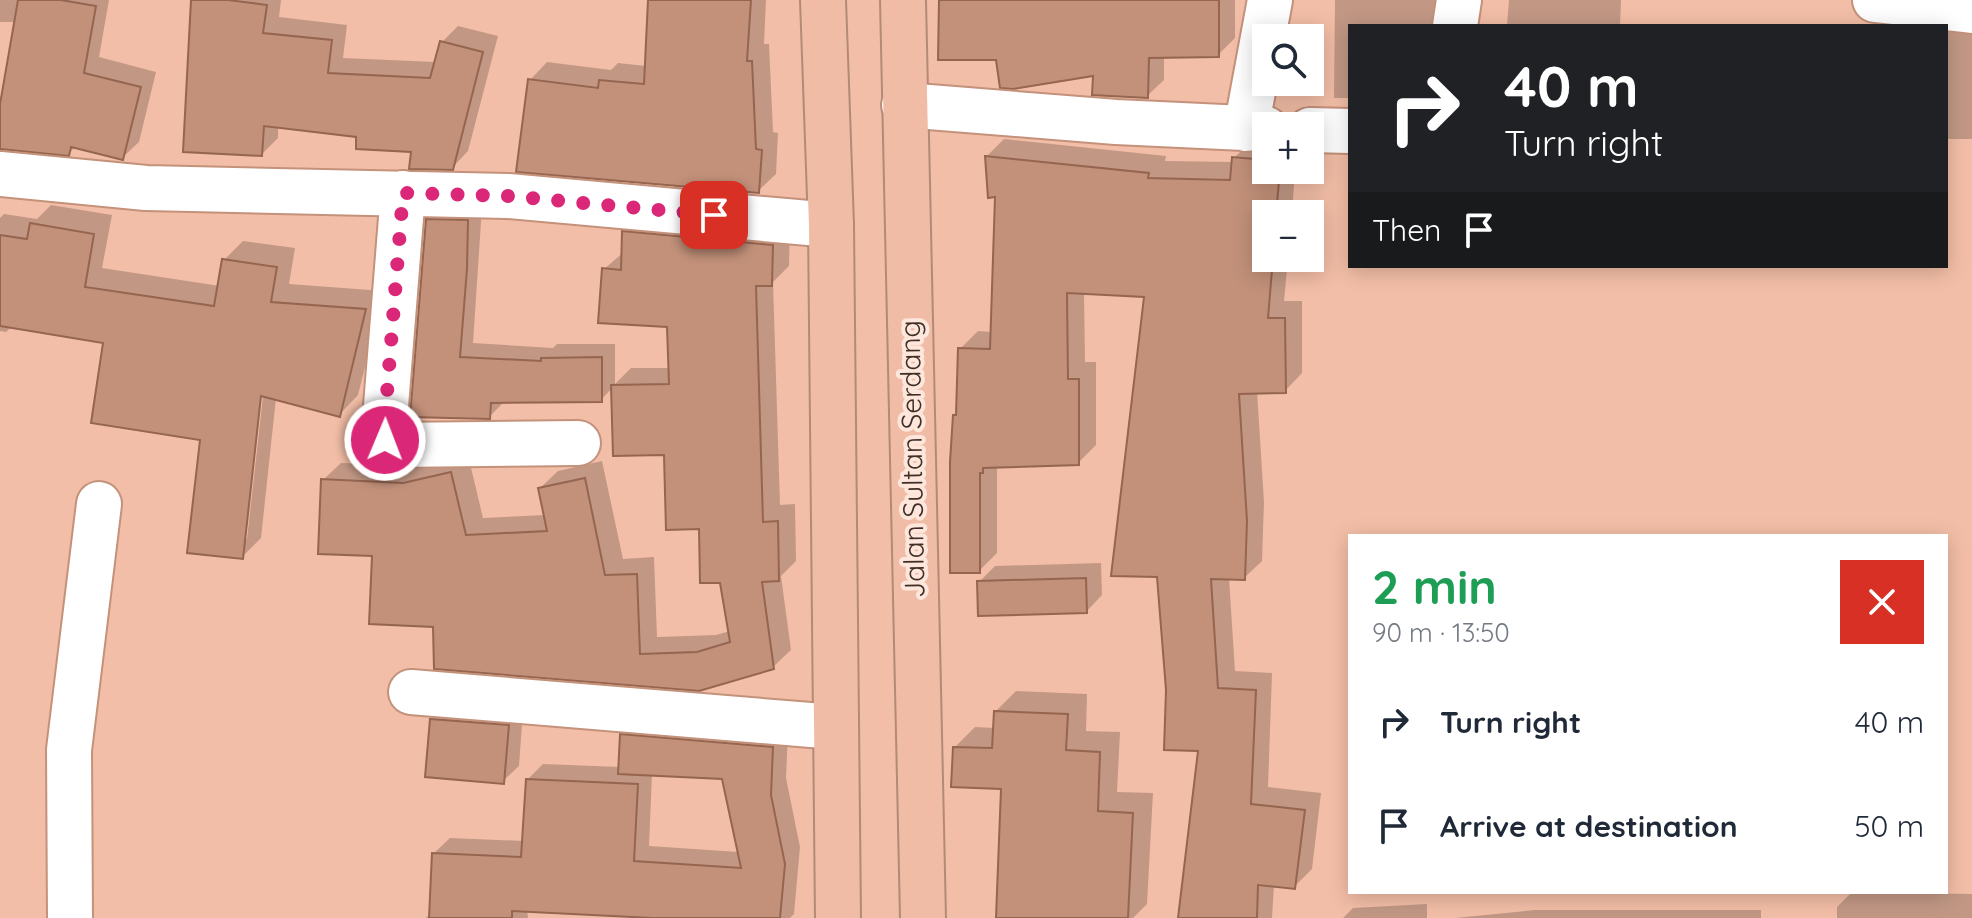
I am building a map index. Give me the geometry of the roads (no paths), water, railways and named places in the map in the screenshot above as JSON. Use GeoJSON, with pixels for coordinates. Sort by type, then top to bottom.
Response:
{"type":"FeatureCollection","features":[{"type":"Feature","properties":{"kind":"highway"},"geometry":{"type":"LineString","coordinates":[[823,0],[831,225],[838,918]]}},
{"type":"Feature","properties":{"kind":"highway","name":"Jalan Sultan Serdang"},"geometry":{"type":"LineString","coordinates":[[903,0],[923,918]]}},
{"type":"Feature","properties":{"kind":"street"},"geometry":{"type":"LineString","coordinates":[[1258,112],[1270,0]]}},
{"type":"Feature","properties":{"kind":"street"},"geometry":{"type":"LineString","coordinates":[[1455,24],[1459,0]]}},
{"type":"Feature","properties":{"kind":"street"},"geometry":{"type":"LineString","coordinates":[[1875,0],[1972,11]]}},
{"type":"Feature","properties":{"kind":"street"},"geometry":{"type":"LineString","coordinates":[[904,105],[1116,122],[1252,129]]}},
{"type":"Feature","properties":{"kind":"street"},"geometry":{"type":"LineString","coordinates":[[1324,130],[1348,131]]}},
{"type":"Feature","properties":{"kind":"street"},"geometry":{"type":"LineString","coordinates":[[0,174],[146,188],[508,196],[831,225]]}},
{"type":"Feature","properties":{"kind":"street"},"geometry":{"type":"LineString","coordinates":[[403,193],[385,440],[390,445],[578,443]]}},
{"type":"Feature","properties":{"kind":"street"},"geometry":{"type":"LineString","coordinates":[[70,918],[69,750],[99,504]]}},
{"type":"Feature","properties":{"kind":"street"},"geometry":{"type":"LineString","coordinates":[[411,692],[835,727]]}}]}
